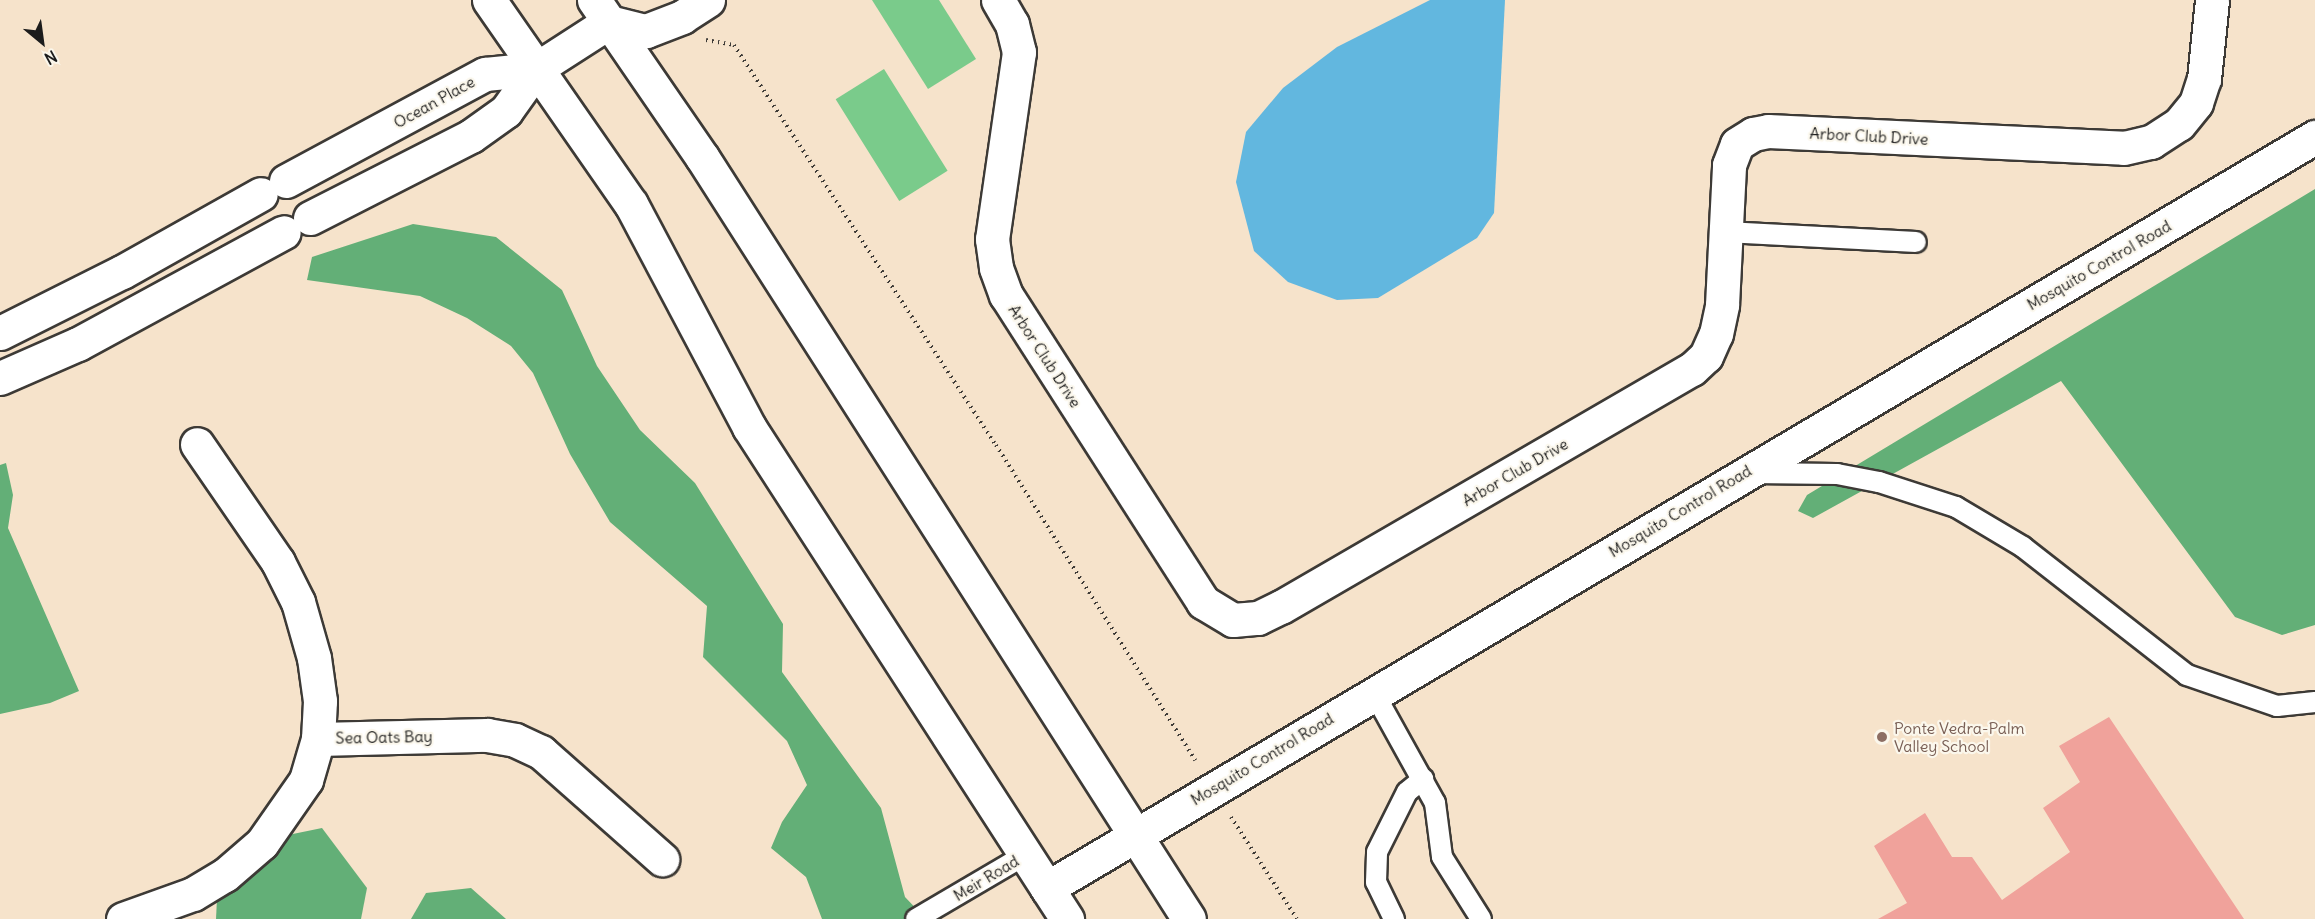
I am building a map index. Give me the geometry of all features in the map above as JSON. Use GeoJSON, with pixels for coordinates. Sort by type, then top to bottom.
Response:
{"type":"FeatureCollection","features":[{"type":"Feature","properties":{"kind":"street"},"geometry":{"type":"LineString","coordinates":[[489,0],[631,204],[749,427],[1067,919]]}},
{"type":"Feature","properties":{"kind":"street","name":"Arbor Club Drive"},"geometry":{"type":"LineString","coordinates":[[998,0],[1012,24],[1019,52],[992,239],[1002,286],[1203,602],[1233,620],[1258,618],[1281,607],[1692,369],[1706,356],[1716,334],[1722,305],[1729,165],[1737,144],[1753,134],[1768,131],[2124,148],[2151,142],[2179,124],[2196,103],[2205,79],[2212,0]]}},
{"type":"Feature","properties":{"kind":"street"},"geometry":{"type":"LineString","coordinates":[[0,378],[78,344],[297,225],[424,163],[471,136],[506,111],[536,69],[605,7]]}},
{"type":"Feature","properties":{"kind":"street"},"geometry":{"type":"LineString","coordinates":[[605,7],[646,31],[695,8]]}},
{"type":"Feature","properties":{"kind":"street"},"geometry":{"type":"LineString","coordinates":[[605,7],[1189,919]]}},
{"type":"Feature","properties":{"kind":"street","name":"Ocean Place"},"geometry":{"type":"LineString","coordinates":[[0,333],[122,272],[274,187],[485,74],[536,69]]}},
{"type":"Feature","properties":{"kind":"street","name":"Mosquito Control Road"},"geometry":{"type":"LineString","coordinates":[[1047,888],[1212,788],[2315,137]]}},
{"type":"Feature","properties":{"kind":"street","name":"Sea Oats Bay"},"geometry":{"type":"LineString","coordinates":[[197,444],[278,562],[297,602],[315,669],[320,701],[318,739],[487,735],[515,740],[541,752],[662,859]]}},
{"type":"Feature","properties":{"kind":"street"},"geometry":{"type":"LineString","coordinates":[[123,919],[193,894],[225,875],[262,843],[306,780],[318,739]]}},
{"type":"Feature","properties":{"kind":"lane"},"geometry":{"type":"LineString","coordinates":[[1726,232],[1916,242]]}},
{"type":"Feature","properties":{"kind":"lane"},"geometry":{"type":"LineString","coordinates":[[1746,472],[1779,476],[1837,474],[1879,482],[1956,507],[2023,547],[2187,675],[2277,706],[2315,702]]}},
{"type":"Feature","properties":{"kind":"lane"},"geometry":{"type":"LineString","coordinates":[[1374,693],[1435,803],[1442,857],[1481,919]]}},
{"type":"Feature","properties":{"kind":"lane"},"geometry":{"type":"LineString","coordinates":[[1394,919],[1376,882],[1377,852],[1407,792],[1423,779]]}},
{"type":"Feature","properties":{"kind":"lane","name":"Meir Road"},"geometry":{"type":"LineString","coordinates":[[916,919],[1025,855]]}},
{"type":"Feature","properties":{"kind":"path"},"geometry":{"type":"LineString","coordinates":[[695,8],[709,43],[734,45],[1143,673],[1212,788],[1297,919]]}},
{"type":"Feature","properties":{"kind":"green space"},"geometry":{"type":"Polygon","coordinates":[[[872,0],[939,0],[976,59],[928,89],[872,0]]]}},
{"type":"Feature","properties":{"kind":"green space"},"geometry":{"type":"Polygon","coordinates":[[[884,69],[948,171],[899,201],[836,99],[884,69]]]}},
{"type":"Feature","properties":{"kind":"green space"},"geometry":{"type":"Polygon","coordinates":[[[2315,189],[2315,625],[2282,635],[2235,617],[2061,381],[1813,518],[1798,511],[1807,495],[2315,189]]]}},
{"type":"Feature","properties":{"kind":"green space"},"geometry":{"type":"Polygon","coordinates":[[[413,224],[496,237],[562,290],[597,366],[640,430],[695,483],[783,624],[782,672],[881,808],[905,897],[926,919],[822,919],[806,877],[771,848],[782,822],[807,785],[787,741],[703,657],[707,606],[610,522],[570,454],[533,373],[511,346],[467,318],[420,296],[307,280],[312,257],[413,224]]]}},
{"type":"Feature","properties":{"kind":"green space"},"geometry":{"type":"Polygon","coordinates":[[[6,463],[13,495],[8,528],[79,691],[50,703],[0,714],[0,465],[6,463]]]}},
{"type":"Feature","properties":{"kind":"green space"},"geometry":{"type":"Polygon","coordinates":[[[322,828],[367,888],[361,919],[216,919],[219,858],[240,845],[322,828]]]}},
{"type":"Feature","properties":{"kind":"green space"},"geometry":{"type":"Polygon","coordinates":[[[471,888],[506,919],[411,919],[426,893],[471,888]]]}},
{"type":"Feature","properties":{"kind":"water"},"geometry":{"type":"Polygon","coordinates":[[[1430,0],[1505,0],[1494,213],[1477,238],[1378,298],[1337,300],[1288,282],[1254,251],[1236,182],[1246,132],[1283,88],[1337,47],[1430,0]]]}},
{"type":"Feature","properties":{"kind":"building"},"geometry":{"type":"Polygon","coordinates":[[[2109,717],[2244,919],[1878,919],[1907,903],[1874,846],[1925,813],[1952,857],[1972,857],[2002,900],[2070,852],[2043,808],[2080,782],[2059,746],[2109,717]]]}},
{"type":"Feature","properties":{"kind":"place","name":"Ponte Vedra-Palm Valley School"},"geometry":{"type":"Point","coordinates":[1882,737]}}]}
